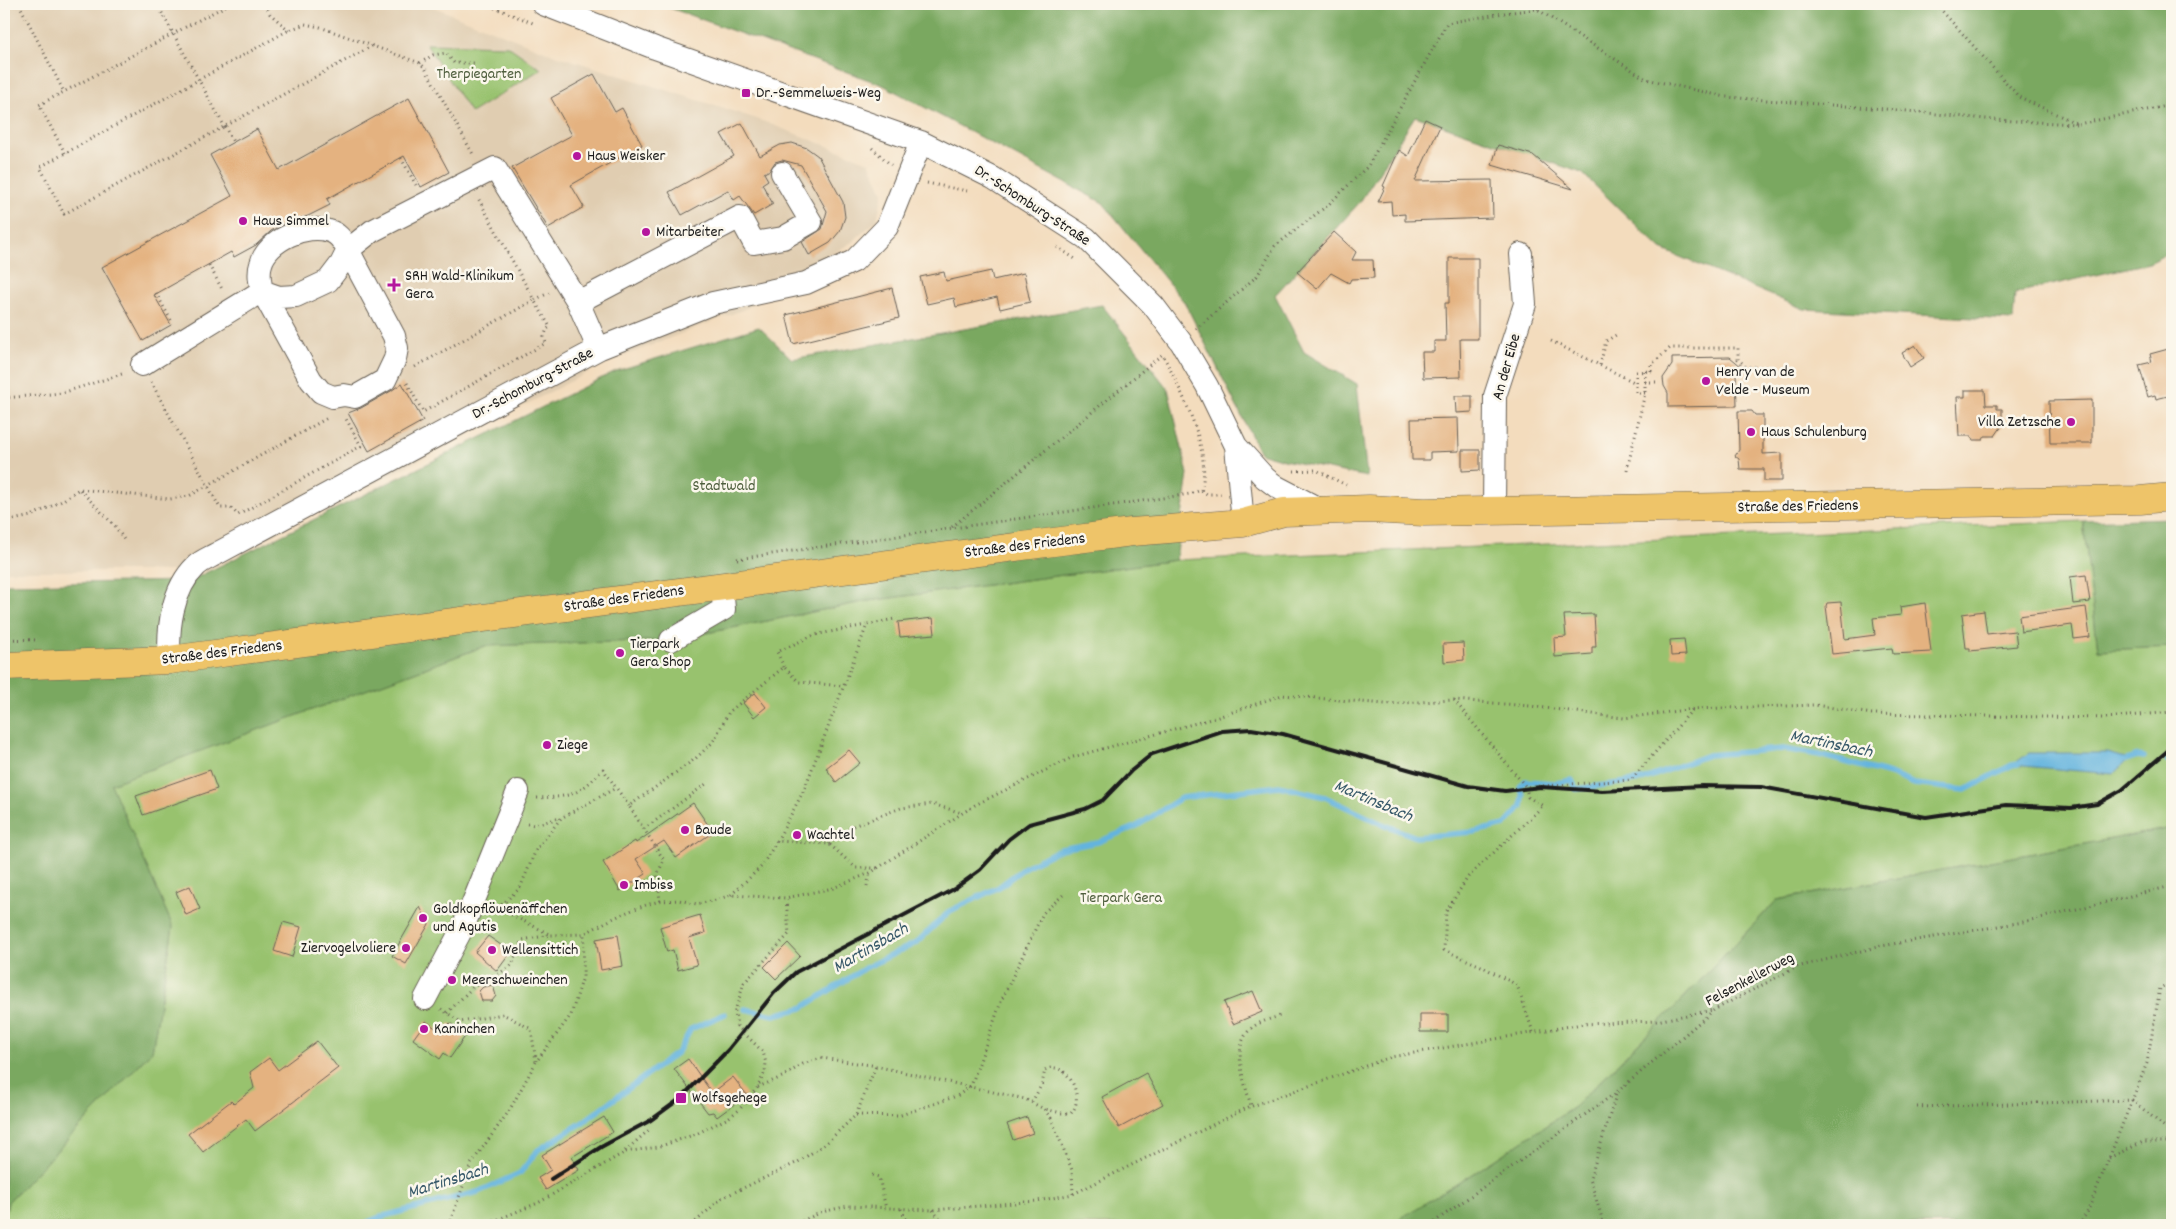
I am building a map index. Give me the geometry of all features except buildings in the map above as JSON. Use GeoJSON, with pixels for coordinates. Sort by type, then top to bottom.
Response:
{"type":"FeatureCollection","features":[{"type":"Feature","properties":{"kind":"main road","name":"Straße des Friedens"},"geometry":{"type":"LineString","coordinates":[[4,666],[170,660],[1132,532],[1243,523],[1284,512],[1369,509],[1424,512],[2048,503],[2172,497]]}},
{"type":"Feature","properties":{"kind":"main road","name":"Straße des Friedens"},"geometry":{"type":"LineString","coordinates":[[1243,523],[1286,528],[1368,525],[1424,512]]}},
{"type":"Feature","properties":{"kind":"street","name":"Dr.-Schomburg-Straße"},"geometry":{"type":"LineString","coordinates":[[543,4],[655,48],[921,142],[992,178],[1086,238],[1153,305],[1181,342],[1207,386],[1236,446],[1243,523]]}},
{"type":"Feature","properties":{"kind":"street","name":"Dr.-Schomburg-Straße"},"geometry":{"type":"LineString","coordinates":[[170,660],[168,636],[178,591],[196,566],[600,348],[713,303],[806,283],[854,261],[887,227],[921,142]]}},
{"type":"Feature","properties":{"kind":"street"},"geometry":{"type":"LineString","coordinates":[[262,291],[279,297],[296,296],[328,281],[341,264],[348,250],[372,231],[495,168],[578,302],[600,348]]}},
{"type":"Feature","properties":{"kind":"street"},"geometry":{"type":"LineString","coordinates":[[578,302],[740,217],[754,243],[784,238],[811,222],[782,174]]}},
{"type":"Feature","properties":{"kind":"street"},"geometry":{"type":"LineString","coordinates":[[318,228],[331,231],[341,238],[348,250],[394,336],[397,348],[393,377],[348,403],[344,395],[333,398],[321,392],[311,380],[262,291],[259,278],[260,264],[266,252],[285,237],[300,231],[318,228]]}},
{"type":"Feature","properties":{"kind":"street","name":"An der Eibe"},"geometry":{"type":"LineString","coordinates":[[1494,510],[1495,396],[1526,304],[1520,254]]}},
{"type":"Feature","properties":{"kind":"street"},"geometry":{"type":"LineString","coordinates":[[142,365],[262,291]]}},
{"type":"Feature","properties":{"kind":"street"},"geometry":{"type":"LineString","coordinates":[[1236,446],[1265,478],[1321,510]]}},
{"type":"Feature","properties":{"kind":"street"},"geometry":{"type":"LineString","coordinates":[[671,640],[724,609],[722,586]]}},
{"type":"Feature","properties":{"kind":"street"},"geometry":{"type":"LineString","coordinates":[[425,999],[464,925],[518,791]]}},
{"type":"Feature","properties":{"kind":"path"},"geometry":{"type":"LineString","coordinates":[[19,4],[64,92]]}},
{"type":"Feature","properties":{"kind":"path"},"geometry":{"type":"LineString","coordinates":[[157,4],[233,142]]}},
{"type":"Feature","properties":{"kind":"path"},"geometry":{"type":"LineString","coordinates":[[65,154],[39,105],[229,4]]}},
{"type":"Feature","properties":{"kind":"path"},"geometry":{"type":"LineString","coordinates":[[266,4],[270,14],[289,30]]}},
{"type":"Feature","properties":{"kind":"path"},"geometry":{"type":"LineString","coordinates":[[1537,9],[1542,4]]}},
{"type":"Feature","properties":{"kind":"path"},"geometry":{"type":"LineString","coordinates":[[1936,4],[2019,96],[2078,124]]}},
{"type":"Feature","properties":{"kind":"path"},"geometry":{"type":"LineString","coordinates":[[952,528],[1162,354],[1181,342],[1257,276],[1275,246],[1328,205],[1368,166],[1447,23],[1504,12],[1537,9],[1646,79],[1726,97],[1898,110],[1995,120],[2078,124],[2172,105]]}},
{"type":"Feature","properties":{"kind":"path"},"geometry":{"type":"LineString","coordinates":[[372,46],[64,214],[40,167],[289,30],[305,24],[320,27],[420,63],[425,68],[484,174]]}},
{"type":"Feature","properties":{"kind":"path"},"geometry":{"type":"LineString","coordinates":[[420,63],[433,55],[446,53],[454,63],[474,63]]}},
{"type":"Feature","properties":{"kind":"path"},"geometry":{"type":"LineString","coordinates":[[401,158],[426,204]]}},
{"type":"Feature","properties":{"kind":"path"},"geometry":{"type":"LineString","coordinates":[[469,201],[478,196],[550,327],[547,329],[544,337],[546,343],[423,412],[393,377],[534,300]]}},
{"type":"Feature","properties":{"kind":"path"},"geometry":{"type":"LineString","coordinates":[[209,264],[233,309]]}},
{"type":"Feature","properties":{"kind":"path"},"geometry":{"type":"LineString","coordinates":[[156,293],[182,340]]}},
{"type":"Feature","properties":{"kind":"path"},"geometry":{"type":"LineString","coordinates":[[1600,365],[1606,341],[1616,335]]}},
{"type":"Feature","properties":{"kind":"path"},"geometry":{"type":"LineString","coordinates":[[1551,340],[1636,383]]}},
{"type":"Feature","properties":{"kind":"path"},"geometry":{"type":"LineString","coordinates":[[1645,393],[1636,393],[1636,372],[1651,371],[1651,366],[1670,348],[1738,348],[1738,359],[1746,367],[1771,367]]}},
{"type":"Feature","properties":{"kind":"path"},"geometry":{"type":"LineString","coordinates":[[4,398],[62,393],[126,373],[142,365],[208,485],[220,508],[231,508],[238,515],[361,446],[348,403],[208,485],[190,496],[170,499],[79,489],[62,501],[38,512],[4,522]]}},
{"type":"Feature","properties":{"kind":"path"},"geometry":{"type":"LineString","coordinates":[[1627,470],[1645,393],[1644,371]]}},
{"type":"Feature","properties":{"kind":"path"},"geometry":{"type":"LineString","coordinates":[[1645,382],[1660,382]]}},
{"type":"Feature","properties":{"kind":"path"},"geometry":{"type":"LineString","coordinates":[[79,489],[115,526],[125,541]]}},
{"type":"Feature","properties":{"kind":"path"},"geometry":{"type":"LineString","coordinates":[[843,686],[799,682],[784,667],[777,652],[814,635],[894,619]]}},
{"type":"Feature","properties":{"kind":"path"},"geometry":{"type":"LineString","coordinates":[[731,895],[761,867],[804,790],[867,625]]}},
{"type":"Feature","properties":{"kind":"path"},"geometry":{"type":"LineString","coordinates":[[629,806],[695,759],[713,742],[729,712],[784,667]]}},
{"type":"Feature","properties":{"kind":"path"},"geometry":{"type":"LineString","coordinates":[[447,1013],[474,986],[488,981],[512,965],[522,940],[551,935],[584,934],[640,906],[660,901],[679,900],[697,904],[731,895],[786,898],[833,888],[870,873],[975,805],[1074,757],[1218,717],[1282,695],[1385,704],[1454,700],[1530,706],[1624,718],[1693,709],[1815,705],[1872,714],[2106,718],[2172,712]]}},
{"type":"Feature","properties":{"kind":"path"},"geometry":{"type":"LineString","coordinates":[[1454,700],[1525,786],[1528,797],[1543,806],[1468,877],[1446,912],[1444,950],[1481,966],[1517,986],[1533,1032]]}},
{"type":"Feature","properties":{"kind":"path"},"geometry":{"type":"LineString","coordinates":[[1525,786],[1571,785],[1631,780],[1693,709]]}},
{"type":"Feature","properties":{"kind":"path"},"geometry":{"type":"LineString","coordinates":[[518,791],[534,798],[561,797],[585,788],[603,768],[664,860],[657,875],[660,901]]}},
{"type":"Feature","properties":{"kind":"path"},"geometry":{"type":"LineString","coordinates":[[644,829],[706,784]]}},
{"type":"Feature","properties":{"kind":"path"},"geometry":{"type":"LineString","coordinates":[[507,818],[518,823],[535,825],[561,818],[616,788]]}},
{"type":"Feature","properties":{"kind":"path"},"geometry":{"type":"LineString","coordinates":[[830,844],[853,826],[901,808],[932,804],[962,813]]}},
{"type":"Feature","properties":{"kind":"path"},"geometry":{"type":"LineString","coordinates":[[498,908],[520,888],[536,850],[561,818]]}},
{"type":"Feature","properties":{"kind":"path"},"geometry":{"type":"LineString","coordinates":[[777,841],[830,844],[856,868],[878,868]]}},
{"type":"Feature","properties":{"kind":"path"},"geometry":{"type":"LineString","coordinates":[[867,886],[870,873]]}},
{"type":"Feature","properties":{"kind":"path","name":"Felsenkellerweg"},"geometry":{"type":"LineString","coordinates":[[1430,1225],[1617,1092],[1714,1010],[1797,967],[1880,946],[2023,922],[2172,886]]}},
{"type":"Feature","properties":{"kind":"path"},"geometry":{"type":"LineString","coordinates":[[856,1115],[898,1116],[958,1096],[970,1086],[1002,999],[1043,913],[1063,895]]}},
{"type":"Feature","properties":{"kind":"path"},"geometry":{"type":"LineString","coordinates":[[476,897],[551,935]]}},
{"type":"Feature","properties":{"kind":"path"},"geometry":{"type":"LineString","coordinates":[[624,1152],[658,1147],[711,1127],[739,1110],[757,1088],[765,1072],[766,1063],[763,1052],[737,1026],[735,1011],[744,983],[789,934],[786,898]]}},
{"type":"Feature","properties":{"kind":"path"},"geometry":{"type":"LineString","coordinates":[[449,1225],[471,1164],[509,1111],[536,1062],[571,1014],[583,977],[584,934]]}},
{"type":"Feature","properties":{"kind":"path"},"geometry":{"type":"LineString","coordinates":[[2079,1225],[2087,1213],[2148,1063],[2160,988],[2172,982]]}},
{"type":"Feature","properties":{"kind":"path"},"geometry":{"type":"LineString","coordinates":[[425,999],[462,1022],[503,1014],[531,1029],[536,1062]]}},
{"type":"Feature","properties":{"kind":"path"},"geometry":{"type":"LineString","coordinates":[[793,1225],[822,1212],[848,1206],[933,1210],[1037,1201],[1073,1194],[1251,1106],[1391,1057],[1582,1024],[1634,1020],[1656,1021],[1714,1010]]}},
{"type":"Feature","properties":{"kind":"path"},"geometry":{"type":"LineString","coordinates":[[1251,1106],[1240,1063],[1243,1040],[1253,1027],[1283,1015]]}},
{"type":"Feature","properties":{"kind":"path"},"geometry":{"type":"LineString","coordinates":[[757,1088],[782,1077],[803,1064],[821,1058],[876,1066],[970,1086],[1032,1102],[1044,1109],[1061,1113],[1071,1113],[1076,1108],[1078,1102],[1075,1088],[1067,1074],[1060,1069],[1050,1067],[1045,1070],[1042,1084],[1032,1102]]}},
{"type":"Feature","properties":{"kind":"path"},"geometry":{"type":"LineString","coordinates":[[692,1225],[722,1198],[791,1165],[825,1144],[856,1115],[876,1066]]}},
{"type":"Feature","properties":{"kind":"path"},"geometry":{"type":"LineString","coordinates":[[1604,1225],[1590,1180],[1617,1092]]}},
{"type":"Feature","properties":{"kind":"path"},"geometry":{"type":"LineString","coordinates":[[1917,1107],[2132,1100],[2172,1133]]}},
{"type":"Feature","properties":{"kind":"path"},"geometry":{"type":"LineString","coordinates":[[1044,1109],[1051,1118],[1072,1170],[1073,1194]]}},
{"type":"Feature","properties":{"kind":"path"},"geometry":{"type":"LineString","coordinates":[[484,1225],[538,1203],[624,1152],[649,1130]]}},
{"type":"Feature","properties":{"kind":"path"},"geometry":{"type":"LineString","coordinates":[[2109,1158],[2143,1142],[2172,1142]]}},
{"type":"Feature","properties":{"kind":"path"},"geometry":{"type":"LineString","coordinates":[[872,1175],[879,1177],[886,1208]]}},
{"type":"Feature","properties":{"kind":"path"},"geometry":{"type":"LineString","coordinates":[[901,1209],[909,1225]]}},
{"type":"Feature","properties":{"kind":"path"},"geometry":{"type":"LineString","coordinates":[[933,1210],[944,1225]]}},
{"type":"Feature","properties":{"kind":"shaded area","name":"SRH Wald-Klinikum Gera"},"geometry":{"type":"Polygon","coordinates":[[[4,4],[426,4],[552,54],[757,119],[869,162],[883,192],[877,220],[852,242],[747,308],[608,362],[204,571],[4,571],[4,4]]]}},
{"type":"Feature","properties":{"kind":"green space"},"geometry":{"type":"Polygon","coordinates":[[[659,4],[2172,4],[2172,252],[2149,263],[2015,293],[2013,320],[1804,309],[1661,249],[1582,173],[1415,116],[1360,202],[1275,295],[1304,352],[1357,384],[1367,477],[1284,460],[1260,453],[1185,303],[1103,203],[883,85],[659,4]]]}},
{"type":"Feature","properties":{"kind":"green space","name":"Therpiegarten"},"geometry":{"type":"Polygon","coordinates":[[[426,44],[508,46],[541,69],[471,113],[426,44]]]}},
{"type":"Feature","properties":{"kind":"green space","name":"Stadtwald"},"geometry":{"type":"Polygon","coordinates":[[[1102,305],[1168,389],[1188,474],[1176,560],[868,601],[671,640],[485,646],[111,784],[173,927],[152,1051],[8,1202],[4,1224],[4,584],[189,581],[616,371],[759,327],[792,359],[1102,305]]]}},
{"type":"Feature","properties":{"kind":"green space"},"geometry":{"type":"Polygon","coordinates":[[[2172,518],[2172,647],[2098,650],[2083,521],[2172,518]]]}},
{"type":"Feature","properties":{"kind":"green space","name":"Tierpark Gera"},"geometry":{"type":"Polygon","coordinates":[[[2083,521],[2098,650],[2172,647],[2172,828],[1777,900],[1677,1005],[1574,1107],[1473,1174],[1391,1225],[4,1225],[8,1202],[152,1051],[173,927],[110,784],[485,646],[671,640],[868,601],[1176,560],[2083,521]]]}},
{"type":"Feature","properties":{"kind":"green space"},"geometry":{"type":"Polygon","coordinates":[[[2172,828],[2172,1225],[1389,1225],[1473,1174],[1574,1107],[1677,1005],[1777,900],[2172,828]]]}},
{"type":"Feature","properties":{"kind":"water"},"geometry":{"type":"Polygon","coordinates":[[[2029,753],[2108,753],[2129,759],[2113,774],[2012,765],[2029,753]]]}},
{"type":"Feature","properties":{"kind":"waterway","name":"Martinsbach"},"geometry":{"type":"LineString","coordinates":[[745,1009],[774,1015],[802,1008],[865,968],[916,943],[950,911],[999,887],[1025,867],[1061,849],[1098,842],[1137,826],[1181,798],[1279,786],[1325,797],[1380,823],[1416,837],[1473,832],[1505,825],[1522,806],[1523,795],[1520,787],[1525,781],[1556,783],[1572,780],[1576,789],[1642,780],[1708,755],[1783,749],[1819,755],[1890,774],[1914,784],[1965,790],[2012,765],[2018,764]]}},
{"type":"Feature","properties":{"kind":"waterway","name":"Martinsbach"},"geometry":{"type":"LineString","coordinates":[[2123,761],[2138,756],[2144,757]]}},
{"type":"Feature","properties":{"kind":"waterway","name":"Martinsbach"},"geometry":{"type":"LineString","coordinates":[[2167,761],[2172,761]]}},
{"type":"Feature","properties":{"kind":"waterway","name":"Martinsbach"},"geometry":{"type":"LineString","coordinates":[[361,1225],[380,1217],[478,1192],[520,1173],[538,1150],[583,1122],[678,1052],[691,1029],[725,1014]]}},
{"type":"Feature","properties":{"kind":"railway"},"geometry":{"type":"LineString","coordinates":[[551,1179],[601,1147],[651,1120],[681,1098],[728,1050],[774,993],[796,972],[954,889],[980,870],[1009,839],[1029,824],[1085,809],[1103,800],[1131,771],[1152,754],[1222,731],[1251,729],[1283,734],[1468,786],[1505,791],[1541,787],[1602,791],[1702,786],[1761,787],[1926,817],[2006,805],[2071,808],[2097,804],[2122,790],[2172,747]]}},
{"type":"Feature","properties":{"kind":"place","name":"Dr.-Semmelweis-Weg"},"geometry":{"type":"Point","coordinates":[746,93]}},
{"type":"Feature","properties":{"kind":"place","name":"Haus Weisker"},"geometry":{"type":"Point","coordinates":[577,156]}},
{"type":"Feature","properties":{"kind":"place","name":"Haus Simmel"},"geometry":{"type":"Point","coordinates":[243,221]}},
{"type":"Feature","properties":{"kind":"place","name":"Mitarbeiter"},"geometry":{"type":"Point","coordinates":[646,232]}},
{"type":"Feature","properties":{"kind":"place","name":"SRH Wald-Klinikum Gera"},"geometry":{"type":"Point","coordinates":[394,285]}},
{"type":"Feature","properties":{"kind":"place","name":"Henry van de Velde - Museum"},"geometry":{"type":"Point","coordinates":[1706,381]}},
{"type":"Feature","properties":{"kind":"place","name":"Villa Zetzsche"},"geometry":{"type":"Point","coordinates":[2071,422]}},
{"type":"Feature","properties":{"kind":"place","name":"Haus Schulenburg"},"geometry":{"type":"Point","coordinates":[1751,432]}},
{"type":"Feature","properties":{"kind":"place","name":"Tierpark Gera Shop"},"geometry":{"type":"Point","coordinates":[620,653]}},
{"type":"Feature","properties":{"kind":"place","name":"Ziege"},"geometry":{"type":"Point","coordinates":[547,745]}},
{"type":"Feature","properties":{"kind":"place","name":"Baude"},"geometry":{"type":"Point","coordinates":[685,830]}},
{"type":"Feature","properties":{"kind":"place","name":"Wachtel"},"geometry":{"type":"Point","coordinates":[797,835]}},
{"type":"Feature","properties":{"kind":"place","name":"Imbiss"},"geometry":{"type":"Point","coordinates":[624,885]}},
{"type":"Feature","properties":{"kind":"place","name":"Goldkopflöwenäffchen und Agutis"},"geometry":{"type":"Point","coordinates":[423,918]}},
{"type":"Feature","properties":{"kind":"place","name":"Ziervogelvoliere"},"geometry":{"type":"Point","coordinates":[406,948]}},
{"type":"Feature","properties":{"kind":"place","name":"Wellensittich"},"geometry":{"type":"Point","coordinates":[492,950]}},
{"type":"Feature","properties":{"kind":"place","name":"Meerschweinchen"},"geometry":{"type":"Point","coordinates":[452,980]}},
{"type":"Feature","properties":{"kind":"place","name":"Kaninchen"},"geometry":{"type":"Point","coordinates":[424,1029]}},
{"type":"Feature","properties":{"kind":"place","name":"Wolfsgehege"},"geometry":{"type":"Point","coordinates":[681,1098]}}]}
